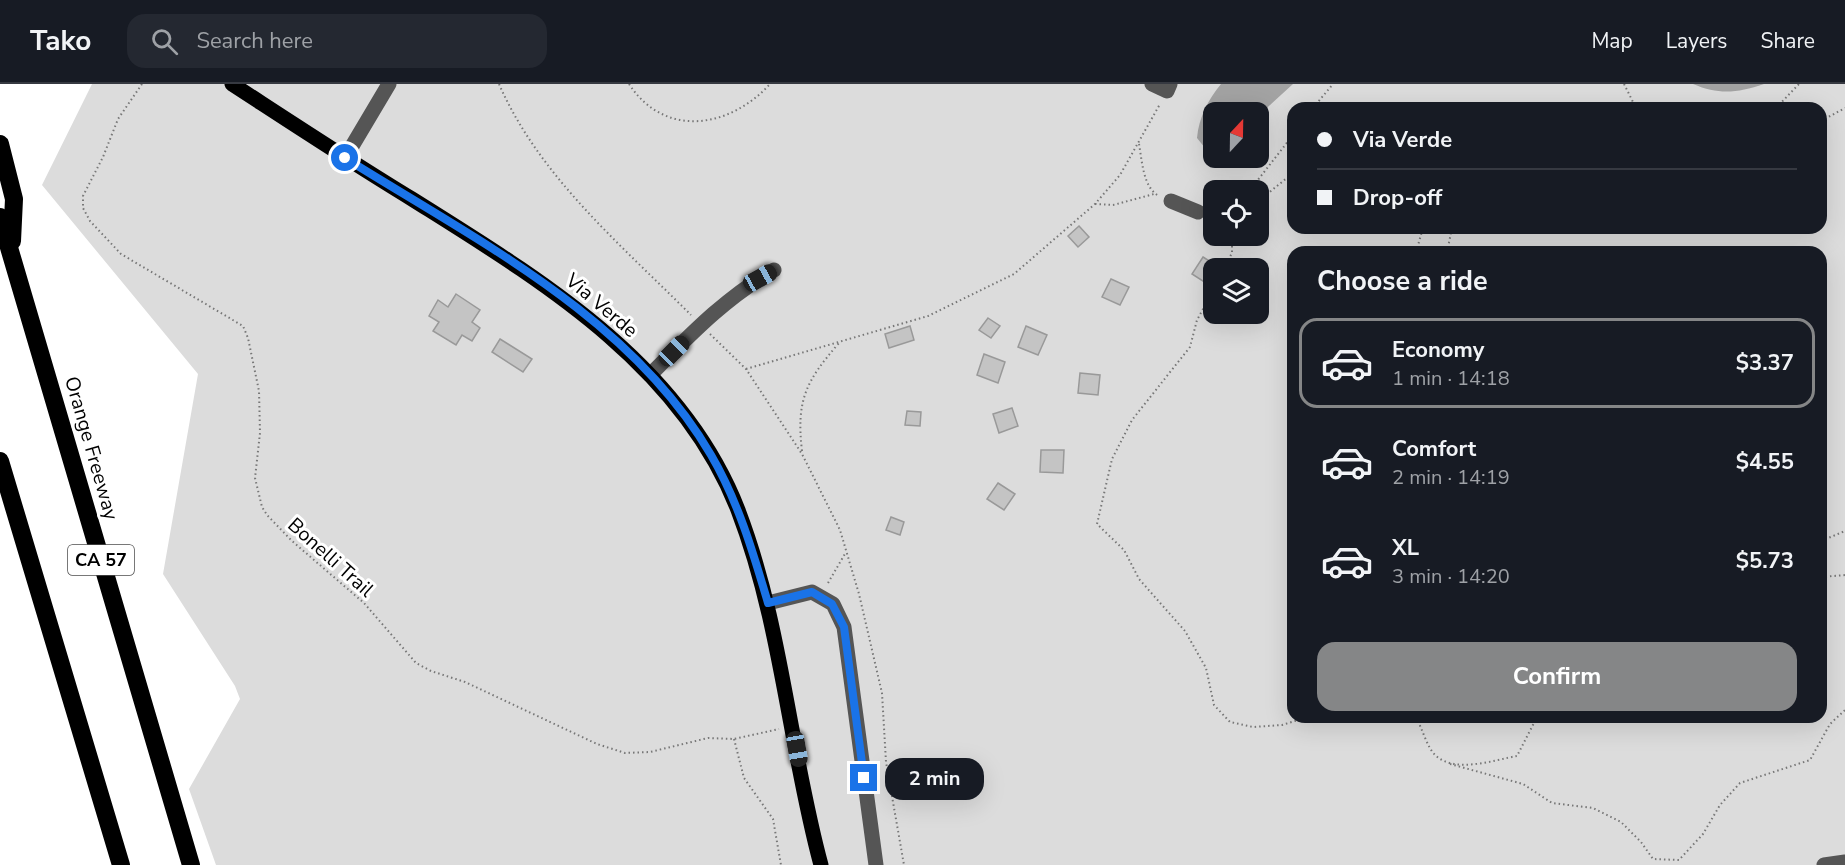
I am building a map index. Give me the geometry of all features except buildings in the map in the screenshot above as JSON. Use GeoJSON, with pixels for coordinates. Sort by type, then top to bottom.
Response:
{"type":"FeatureCollection","features":[{"type":"Feature","properties":{"kind":"highway"},"geometry":{"type":"LineString","coordinates":[[0,144],[14,200],[11,255]]}},
{"type":"Feature","properties":{"kind":"highway","name":"Orange Freeway"},"geometry":{"type":"LineString","coordinates":[[0,217],[191,865]]}},
{"type":"Feature","properties":{"kind":"highway"},"geometry":{"type":"LineString","coordinates":[[0,461],[121,865]]}},
{"type":"Feature","properties":{"kind":"main road","name":"Via Verde"},"geometry":{"type":"LineString","coordinates":[[232,84],[345,158],[525,270],[588,318],[650,375],[681,411],[711,455],[737,507],[768,603],[808,817],[821,865]]}},
{"type":"Feature","properties":{"kind":"street"},"geometry":{"type":"LineString","coordinates":[[345,158],[389,84]]}},
{"type":"Feature","properties":{"kind":"street"},"geometry":{"type":"LineString","coordinates":[[1152,84],[1169,87]]}},
{"type":"Feature","properties":{"kind":"street"},"geometry":{"type":"LineString","coordinates":[[1172,201],[1198,212]]}},
{"type":"Feature","properties":{"kind":"street"},"geometry":{"type":"LineString","coordinates":[[650,375],[716,309],[747,285],[774,270]]}},
{"type":"Feature","properties":{"kind":"street"},"geometry":{"type":"LineString","coordinates":[[768,603],[812,592],[832,604],[844,627],[876,865]]}},
{"type":"Feature","properties":{"kind":"street"},"geometry":{"type":"LineString","coordinates":[[1824,865],[1845,862]]}},
{"type":"Feature","properties":{"kind":"path","name":"Bonelli Trail"},"geometry":{"type":"LineString","coordinates":[[142,84],[118,119],[83,196],[83,208],[106,240],[121,254],[243,326],[248,338],[260,403],[255,485],[262,507],[277,527],[354,592],[408,656],[423,668],[458,679],[496,699],[614,750],[650,752],[708,738],[734,739]]}},
{"type":"Feature","properties":{"kind":"path"},"geometry":{"type":"LineString","coordinates":[[499,84],[521,129],[543,160],[629,254],[696,320]]}},
{"type":"Feature","properties":{"kind":"path"},"geometry":{"type":"LineString","coordinates":[[629,84],[650,108],[680,120],[701,121],[714,120],[743,109],[770,84]]}},
{"type":"Feature","properties":{"kind":"path"},"geometry":{"type":"LineString","coordinates":[[1318,102],[1333,84]]}},
{"type":"Feature","properties":{"kind":"path"},"geometry":{"type":"LineString","coordinates":[[1624,84],[1633,102]]}},
{"type":"Feature","properties":{"kind":"path"},"geometry":{"type":"LineString","coordinates":[[1782,102],[1799,84]]}},
{"type":"Feature","properties":{"kind":"path"},"geometry":{"type":"LineString","coordinates":[[746,369],[928,316],[1014,274],[1095,204],[1120,175],[1169,87]]}},
{"type":"Feature","properties":{"kind":"path"},"geometry":{"type":"LineString","coordinates":[[1827,118],[1845,108]]}},
{"type":"Feature","properties":{"kind":"path"},"geometry":{"type":"LineString","coordinates":[[1139,144],[1145,175],[1155,194]]}},
{"type":"Feature","properties":{"kind":"path"},"geometry":{"type":"LineString","coordinates":[[1262,180],[1287,144]]}},
{"type":"Feature","properties":{"kind":"path"},"geometry":{"type":"LineString","coordinates":[[1269,193],[1287,179]]}},
{"type":"Feature","properties":{"kind":"path"},"geometry":{"type":"LineString","coordinates":[[1095,204],[1113,205],[1155,194],[1172,201]]}},
{"type":"Feature","properties":{"kind":"path"},"geometry":{"type":"LineString","coordinates":[[1203,309],[1197,320],[1190,347],[1132,420],[1112,459],[1097,524],[1124,550],[1139,579],[1185,631],[1206,668],[1214,705],[1230,722],[1253,727],[1288,723]]}},
{"type":"Feature","properties":{"kind":"path"},"geometry":{"type":"LineString","coordinates":[[704,328],[746,369],[802,454],[840,530],[859,594],[882,693],[886,762],[904,865]]}},
{"type":"Feature","properties":{"kind":"path"},"geometry":{"type":"LineString","coordinates":[[802,454],[798,419],[804,395],[824,360],[840,341]]}},
{"type":"Feature","properties":{"kind":"path"},"geometry":{"type":"LineString","coordinates":[[1827,538],[1845,531]]}},
{"type":"Feature","properties":{"kind":"path"},"geometry":{"type":"LineString","coordinates":[[812,592],[828,583],[846,552]]}},
{"type":"Feature","properties":{"kind":"path"},"geometry":{"type":"LineString","coordinates":[[1827,576],[1845,575]]}},
{"type":"Feature","properties":{"kind":"path"},"geometry":{"type":"LineString","coordinates":[[1419,723],[1434,754],[1450,764],[1523,784],[1552,803],[1593,808],[1621,822],[1641,842],[1653,859],[1679,860],[1704,834],[1720,805],[1740,783],[1810,760],[1830,724],[1845,710]]}},
{"type":"Feature","properties":{"kind":"path"},"geometry":{"type":"LineString","coordinates":[[1450,764],[1479,763],[1517,756],[1534,723]]}},
{"type":"Feature","properties":{"kind":"path"},"geometry":{"type":"LineString","coordinates":[[781,865],[773,819],[744,778],[734,739],[793,727]]}},
{"type":"Feature","properties":{"kind":"shaded area"},"geometry":{"type":"Polygon","coordinates":[[[92,84],[1845,84],[1845,865],[216,865],[189,789],[240,699],[235,686],[163,574],[198,374],[42,185],[92,84]]]}},
{"type":"Feature","properties":{"kind":"shaded area"},"geometry":{"type":"Polygon","coordinates":[[[1221,84],[1293,84],[1269,106],[1269,102],[1209,102],[1221,84]]]}},
{"type":"Feature","properties":{"kind":"shaded area"},"geometry":{"type":"Polygon","coordinates":[[[1693,84],[1764,84],[1728,92],[1702,88],[1693,84]]]}},
{"type":"Feature","properties":{"kind":"shaded area"},"geometry":{"type":"Polygon","coordinates":[[[1203,114],[1203,146],[1197,138],[1203,114]]]}},
{"type":"Feature","properties":{"kind":"route"},"geometry":{"type":"LineString","coordinates":[[345,158],[525,270],[610,336],[650,375],[681,411],[711,455],[737,507],[768,603],[812,592],[832,604],[844,627],[864,778]]}}]}
